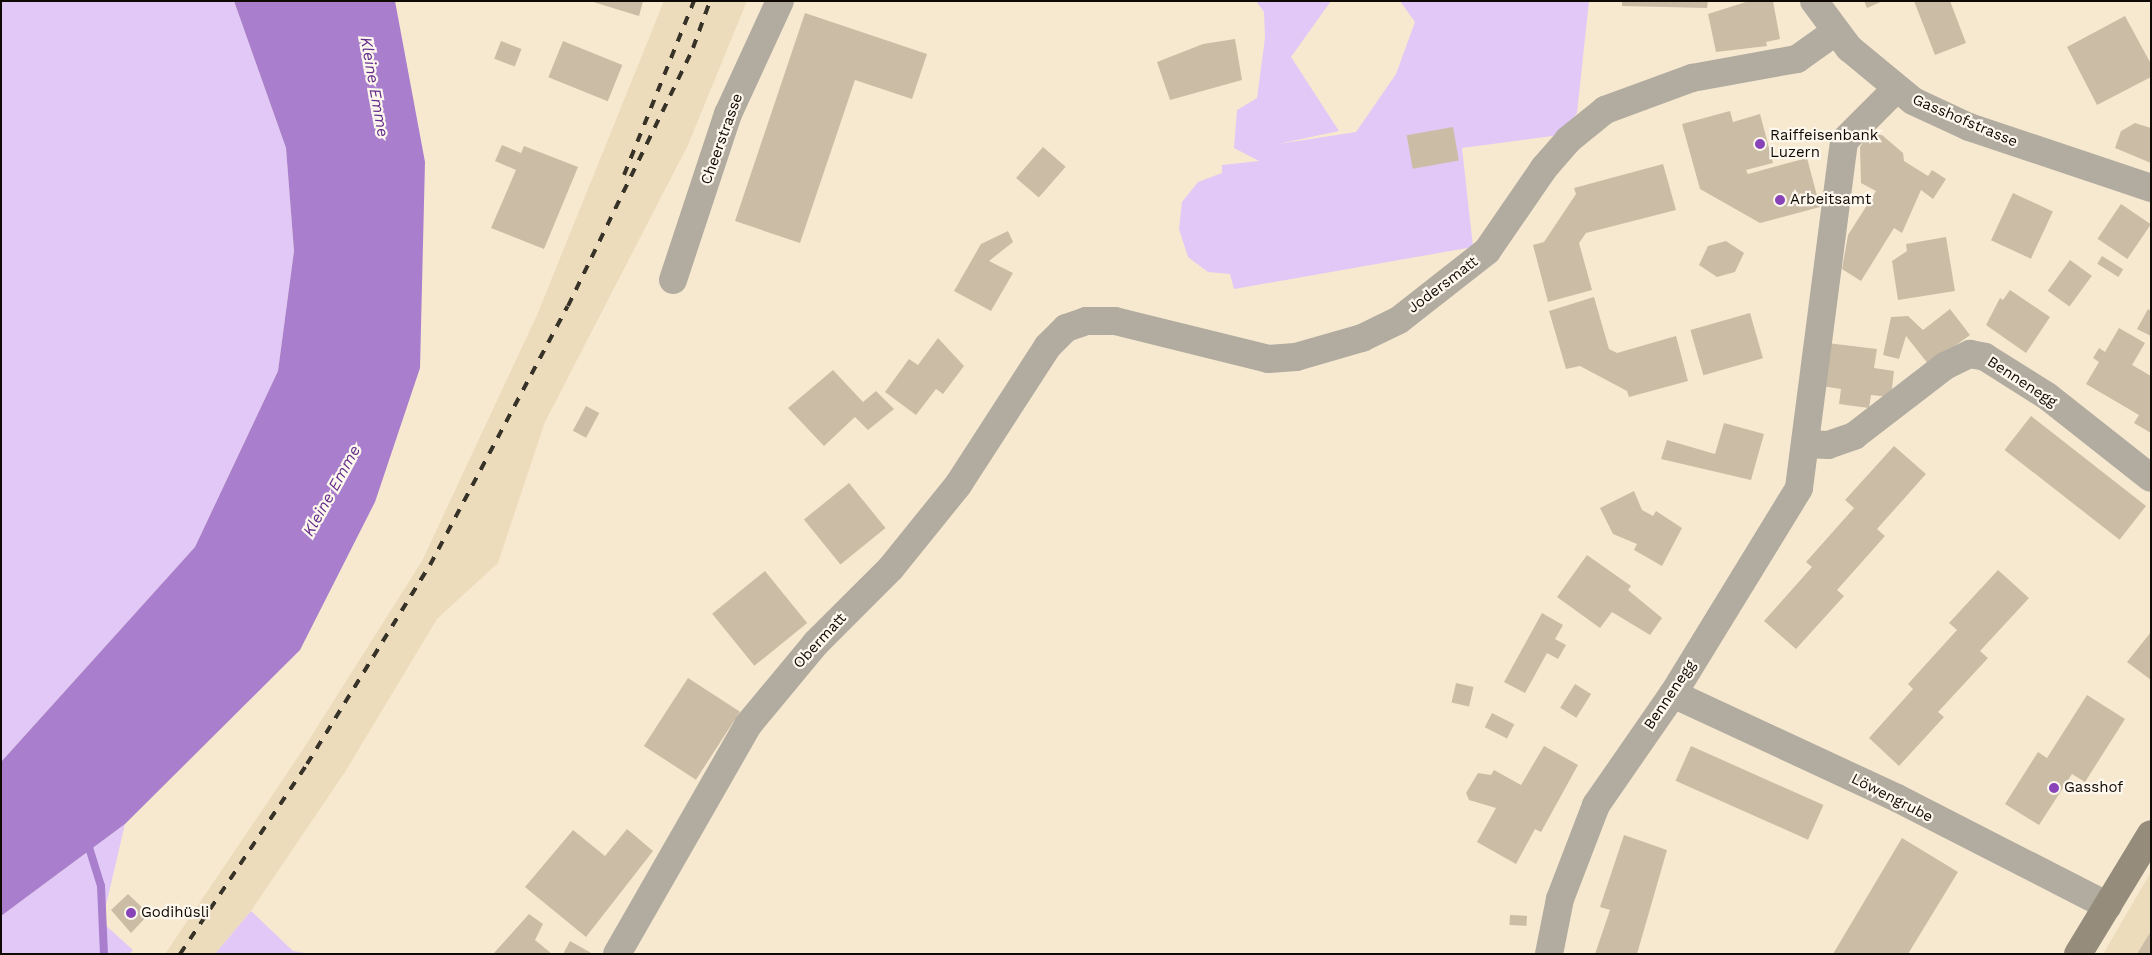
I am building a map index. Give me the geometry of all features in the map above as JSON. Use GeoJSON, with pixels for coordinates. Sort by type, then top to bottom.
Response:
{"type":"FeatureCollection","features":[{"type":"Feature","properties":{"kind":"main road"},"geometry":{"type":"LineString","coordinates":[[2078,954],[2151,834]]}},
{"type":"Feature","properties":{"kind":"street","name":"Cheerstrasse"},"geometry":{"type":"LineString","coordinates":[[673,280],[728,114],[780,1]]}},
{"type":"Feature","properties":{"kind":"street","name":"Gasshofstrasse"},"geometry":{"type":"LineString","coordinates":[[1814,1],[1835,32],[1895,90],[1969,127],[2151,188]]}},
{"type":"Feature","properties":{"kind":"street","name":"Jodersmatt"},"geometry":{"type":"LineString","coordinates":[[1048,346],[1066,328],[1086,321],[1115,322],[1268,359],[1296,357],[1380,331],[1487,251],[1544,168],[1568,140],[1605,110],[1692,78],[1797,59],[1835,32]]}},
{"type":"Feature","properties":{"kind":"street","name":"Bennenegg"},"geometry":{"type":"LineString","coordinates":[[1549,954],[1560,899],[1596,805],[1673,694],[1799,488],[1807,444],[1844,141],[1895,90]]}},
{"type":"Feature","properties":{"kind":"street","name":"Obermatt"},"geometry":{"type":"LineString","coordinates":[[617,954],[748,725],[816,643],[891,568],[958,485],[1048,346]]}},
{"type":"Feature","properties":{"kind":"street","name":"Bennenegg"},"geometry":{"type":"LineString","coordinates":[[1807,444],[1828,445],[1854,436],[1945,366],[1970,354],[1985,357],[2047,396],[2151,478]]}},
{"type":"Feature","properties":{"kind":"street","name":"Löwengrube"},"geometry":{"type":"LineString","coordinates":[[1673,694],[1897,798],[2108,906]]}},
{"type":"Feature","properties":{"kind":"shaded area"},"geometry":{"type":"Polygon","coordinates":[[[1,1],[234,1],[286,148],[294,251],[278,371],[195,547],[1,762],[1,1]]]}},
{"type":"Feature","properties":{"kind":"shaded area"},"geometry":{"type":"Polygon","coordinates":[[[664,1],[747,1],[688,145],[545,422],[498,563],[437,619],[345,772],[251,911],[215,954],[165,954],[300,754],[422,561],[537,315],[664,1]]]}},
{"type":"Feature","properties":{"kind":"shaded area"},"geometry":{"type":"Polygon","coordinates":[[[1256,1],[1331,1],[1291,57],[1339,131],[1278,144],[1356,132],[1396,74],[1415,22],[1400,1],[1589,1],[1577,113],[1560,135],[1462,148],[1473,247],[1234,289],[1230,274],[1208,272],[1188,257],[1179,229],[1182,202],[1198,182],[1222,173],[1222,165],[1259,161],[1234,148],[1237,110],[1257,98],[1265,38],[1264,12],[1256,1]]]}},
{"type":"Feature","properties":{"kind":"shaded area"},"geometry":{"type":"Polygon","coordinates":[[[125,824],[102,922],[133,950],[129,954],[1,954],[1,916],[125,824]]]}},
{"type":"Feature","properties":{"kind":"shaded area"},"geometry":{"type":"Polygon","coordinates":[[[2151,872],[2151,954],[2103,954],[2151,872]]]}},
{"type":"Feature","properties":{"kind":"shaded area"},"geometry":{"type":"Polygon","coordinates":[[[251,911],[293,951],[312,954],[215,954],[251,911]]]}},
{"type":"Feature","properties":{"kind":"water","name":"Kleine Emme"},"geometry":{"type":"Polygon","coordinates":[[[234,1],[395,1],[425,162],[420,368],[375,502],[300,650],[125,824],[1,916],[1,762],[195,547],[278,371],[294,251],[286,148],[234,1]]]}},
{"type":"Feature","properties":{"kind":"building"},"geometry":{"type":"Polygon","coordinates":[[[590,1],[643,1],[639,16],[590,1]]]}},
{"type":"Feature","properties":{"kind":"building"},"geometry":{"type":"Polygon","coordinates":[[[1622,1],[1708,1],[1707,8],[1622,6],[1622,1]]]}},
{"type":"Feature","properties":{"kind":"building"},"geometry":{"type":"Polygon","coordinates":[[[1749,1],[1773,1],[1780,39],[1766,42],[1767,46],[1716,52],[1708,14],[1749,1]]]}},
{"type":"Feature","properties":{"kind":"building"},"geometry":{"type":"Polygon","coordinates":[[[1864,1],[1883,1],[1867,8],[1864,1]]]}},
{"type":"Feature","properties":{"kind":"building"},"geometry":{"type":"Polygon","coordinates":[[[1914,1],[1950,1],[1966,43],[1935,55],[1914,1]]]}},
{"type":"Feature","properties":{"kind":"building"},"geometry":{"type":"Polygon","coordinates":[[[805,13],[927,54],[912,99],[855,80],[800,243],[735,221],[805,13]]]}},
{"type":"Feature","properties":{"kind":"building"},"geometry":{"type":"Polygon","coordinates":[[[2125,16],[2151,64],[2151,77],[2097,105],[2067,47],[2125,16]]]}},
{"type":"Feature","properties":{"kind":"building"},"geometry":{"type":"Polygon","coordinates":[[[1235,39],[1242,80],[1170,100],[1157,62],[1203,44],[1235,39]]]}},
{"type":"Feature","properties":{"kind":"building"},"geometry":{"type":"Polygon","coordinates":[[[501,41],[522,49],[515,67],[494,59],[501,41]]]}},
{"type":"Feature","properties":{"kind":"building"},"geometry":{"type":"Polygon","coordinates":[[[563,41],[622,65],[608,101],[548,77],[563,41]]]}},
{"type":"Feature","properties":{"kind":"building"},"geometry":{"type":"Polygon","coordinates":[[[1730,111],[1733,122],[1760,114],[1773,163],[1746,170],[1748,174],[1807,158],[1820,207],[1760,223],[1700,189],[1682,124],[1730,111]]]}},
{"type":"Feature","properties":{"kind":"building"},"geometry":{"type":"Polygon","coordinates":[[[2135,123],[2151,128],[2151,163],[2115,148],[2121,131],[2135,123]]]}},
{"type":"Feature","properties":{"kind":"building"},"geometry":{"type":"Polygon","coordinates":[[[1453,127],[1459,160],[1413,169],[1407,135],[1453,127]]]}},
{"type":"Feature","properties":{"kind":"building"},"geometry":{"type":"Polygon","coordinates":[[[1868,134],[1882,135],[1903,153],[1904,161],[1928,176],[1932,170],[1946,179],[1933,199],[1921,190],[1902,233],[1894,228],[1861,281],[1842,269],[1848,235],[1876,191],[1861,183],[1860,147],[1868,134]]]}},
{"type":"Feature","properties":{"kind":"building"},"geometry":{"type":"Polygon","coordinates":[[[502,145],[521,153],[524,146],[578,167],[544,249],[491,228],[516,170],[495,161],[502,145]]]}},
{"type":"Feature","properties":{"kind":"building"},"geometry":{"type":"Polygon","coordinates":[[[1043,147],[1066,167],[1039,198],[1016,178],[1043,147]]]}},
{"type":"Feature","properties":{"kind":"building"},"geometry":{"type":"Polygon","coordinates":[[[1663,164],[1676,210],[1586,233],[1579,243],[1592,290],[1548,302],[1533,245],[1544,242],[1576,194],[1574,188],[1663,164]]]}},
{"type":"Feature","properties":{"kind":"building"},"geometry":{"type":"Polygon","coordinates":[[[2013,193],[2053,212],[2031,259],[1991,240],[2013,193]]]}},
{"type":"Feature","properties":{"kind":"building"},"geometry":{"type":"Polygon","coordinates":[[[2121,204],[2151,224],[2127,259],[2098,239],[2121,204]]]}},
{"type":"Feature","properties":{"kind":"building"},"geometry":{"type":"Polygon","coordinates":[[[1008,231],[1013,242],[989,261],[1013,273],[991,311],[954,291],[981,244],[1008,231]]]}},
{"type":"Feature","properties":{"kind":"building"},"geometry":{"type":"Polygon","coordinates":[[[1946,237],[1955,291],[1898,300],[1892,261],[1907,251],[1906,244],[1946,237]]]}},
{"type":"Feature","properties":{"kind":"building"},"geometry":{"type":"Polygon","coordinates":[[[1726,241],[1744,253],[1735,272],[1717,277],[1699,265],[1708,246],[1726,241]]]}},
{"type":"Feature","properties":{"kind":"building"},"geometry":{"type":"Polygon","coordinates":[[[2102,256],[2123,269],[2118,277],[2097,264],[2102,256]]]}},
{"type":"Feature","properties":{"kind":"building"},"geometry":{"type":"Polygon","coordinates":[[[2070,260],[2092,276],[2070,307],[2048,291],[2070,260]]]}},
{"type":"Feature","properties":{"kind":"building"},"geometry":{"type":"Polygon","coordinates":[[[2010,290],[2050,317],[2026,353],[1986,325],[2000,298],[2003,300],[2010,290]]]}},
{"type":"Feature","properties":{"kind":"building"},"geometry":{"type":"Polygon","coordinates":[[[1594,297],[1609,349],[1617,353],[1676,336],[1688,381],[1629,397],[1627,391],[1580,366],[1566,369],[1549,311],[1594,297]]]}},
{"type":"Feature","properties":{"kind":"building"},"geometry":{"type":"Polygon","coordinates":[[[1950,309],[1970,335],[1929,365],[1906,336],[1899,359],[1883,355],[1891,317],[1908,316],[1923,330],[1950,309]]]}},
{"type":"Feature","properties":{"kind":"building"},"geometry":{"type":"Polygon","coordinates":[[[2148,309],[2151,311],[2151,336],[2137,329],[2148,309]]]}},
{"type":"Feature","properties":{"kind":"building"},"geometry":{"type":"Polygon","coordinates":[[[1750,313],[1763,358],[1703,375],[1690,330],[1750,313]]]}},
{"type":"Feature","properties":{"kind":"building"},"geometry":{"type":"Polygon","coordinates":[[[2119,328],[2145,343],[2132,365],[2151,376],[2151,433],[2134,423],[2139,415],[2086,384],[2099,362],[2093,358],[2099,348],[2105,352],[2119,328]]]}},
{"type":"Feature","properties":{"kind":"building"},"geometry":{"type":"Polygon","coordinates":[[[938,338],[964,366],[943,394],[936,389],[916,415],[885,392],[909,359],[918,365],[938,338]]]}},
{"type":"Feature","properties":{"kind":"building"},"geometry":{"type":"Polygon","coordinates":[[[1827,343],[1877,349],[1874,368],[1894,371],[1891,397],[1871,395],[1869,408],[1839,404],[1841,389],[1821,386],[1827,343]]]}},
{"type":"Feature","properties":{"kind":"building"},"geometry":{"type":"Polygon","coordinates":[[[833,370],[863,402],[876,391],[894,409],[868,430],[855,417],[824,446],[788,408],[833,370]]]}},
{"type":"Feature","properties":{"kind":"building"},"geometry":{"type":"Polygon","coordinates":[[[586,406],[599,413],[586,438],[573,431],[586,406]]]}},
{"type":"Feature","properties":{"kind":"building"},"geometry":{"type":"Polygon","coordinates":[[[2031,416],[2146,506],[2120,540],[2005,450],[2031,416]]]}},
{"type":"Feature","properties":{"kind":"building"},"geometry":{"type":"Polygon","coordinates":[[[1724,423],[1764,434],[1751,480],[1661,459],[1667,440],[1715,454],[1724,423]]]}},
{"type":"Feature","properties":{"kind":"building"},"geometry":{"type":"Polygon","coordinates":[[[1894,446],[1926,474],[1877,529],[1885,536],[1837,590],[1844,596],[1796,649],[1764,621],[1812,567],[1806,562],[1854,508],[1845,500],[1894,446]]]}},
{"type":"Feature","properties":{"kind":"building"},"geometry":{"type":"Polygon","coordinates":[[[849,483],[886,528],[840,565],[804,520],[849,483]]]}},
{"type":"Feature","properties":{"kind":"building"},"geometry":{"type":"Polygon","coordinates":[[[1634,491],[1642,510],[1653,516],[1656,511],[1682,528],[1662,566],[1634,550],[1637,544],[1613,534],[1600,508],[1634,491]]]}},
{"type":"Feature","properties":{"kind":"building"},"geometry":{"type":"Polygon","coordinates":[[[1587,555],[1631,586],[1628,590],[1662,618],[1650,635],[1612,612],[1600,628],[1557,597],[1587,555]]]}},
{"type":"Feature","properties":{"kind":"building"},"geometry":{"type":"Polygon","coordinates":[[[1998,570],[2029,598],[1980,651],[1988,658],[1938,712],[1944,717],[1899,766],[1869,738],[1913,689],[1908,684],[1957,630],[1949,623],[1998,570]]]}},
{"type":"Feature","properties":{"kind":"building"},"geometry":{"type":"Polygon","coordinates":[[[765,571],[807,623],[754,666],[712,614],[765,571]]]}},
{"type":"Feature","properties":{"kind":"building"},"geometry":{"type":"Polygon","coordinates":[[[1542,613],[1563,625],[1555,639],[1566,645],[1558,659],[1547,653],[1525,693],[1504,682],[1542,613]]]}},
{"type":"Feature","properties":{"kind":"building"},"geometry":{"type":"Polygon","coordinates":[[[2151,632],[2151,680],[2127,662],[2151,632]]]}},
{"type":"Feature","properties":{"kind":"building"},"geometry":{"type":"Polygon","coordinates":[[[688,678],[740,712],[696,780],[644,746],[688,678]]]}},
{"type":"Feature","properties":{"kind":"building"},"geometry":{"type":"Polygon","coordinates":[[[1456,683],[1474,687],[1469,707],[1452,702],[1456,683]]]}},
{"type":"Feature","properties":{"kind":"building"},"geometry":{"type":"Polygon","coordinates":[[[1575,684],[1591,694],[1576,718],[1560,708],[1575,684]]]}},
{"type":"Feature","properties":{"kind":"building"},"geometry":{"type":"Polygon","coordinates":[[[2087,695],[2125,719],[2085,782],[2072,774],[2039,825],[2005,804],[2038,752],[2047,758],[2087,695]]]}},
{"type":"Feature","properties":{"kind":"building"},"geometry":{"type":"Polygon","coordinates":[[[1492,713],[1514,724],[1507,739],[1485,727],[1492,713]]]}},
{"type":"Feature","properties":{"kind":"building"},"geometry":{"type":"Polygon","coordinates":[[[1544,746],[1578,765],[1541,832],[1535,829],[1516,864],[1477,842],[1496,808],[1469,800],[1466,793],[1478,773],[1491,775],[1494,770],[1521,785],[1544,746]]]}},
{"type":"Feature","properties":{"kind":"building"},"geometry":{"type":"Polygon","coordinates":[[[1691,746],[1823,805],[1808,840],[1676,781],[1691,746]]]}},
{"type":"Feature","properties":{"kind":"building"},"geometry":{"type":"Polygon","coordinates":[[[627,829],[653,851],[586,937],[525,887],[573,830],[605,856],[627,829]]]}},
{"type":"Feature","properties":{"kind":"building"},"geometry":{"type":"Polygon","coordinates":[[[1624,835],[1667,850],[1637,954],[1595,954],[1610,910],[1600,907],[1624,835]]]}},
{"type":"Feature","properties":{"kind":"building"},"geometry":{"type":"Polygon","coordinates":[[[1902,838],[1958,872],[1908,954],[1833,954],[1902,838]]]}},
{"type":"Feature","properties":{"kind":"building","name":"Godihüsli"},"geometry":{"type":"Polygon","coordinates":[[[128,894],[149,914],[131,933],[111,910],[128,894]]]}},
{"type":"Feature","properties":{"kind":"building"},"geometry":{"type":"Polygon","coordinates":[[[529,914],[543,924],[535,940],[552,954],[494,953],[529,914]]]}},
{"type":"Feature","properties":{"kind":"building"},"geometry":{"type":"Polygon","coordinates":[[[1510,915],[1527,916],[1526,926],[1509,925],[1510,915]]]}},
{"type":"Feature","properties":{"kind":"building"},"geometry":{"type":"Polygon","coordinates":[[[2151,931],[2151,954],[2137,954],[2151,931]]]}},
{"type":"Feature","properties":{"kind":"building"},"geometry":{"type":"Polygon","coordinates":[[[570,941],[593,954],[563,954],[570,941]]]}},
{"type":"Feature","properties":{"kind":"waterway"},"geometry":{"type":"LineString","coordinates":[[87,841],[101,886],[104,954]]}},
{"type":"Feature","properties":{"kind":"railway"},"geometry":{"type":"LineString","coordinates":[[624,175],[694,1]]}},
{"type":"Feature","properties":{"kind":"railway"},"geometry":{"type":"LineString","coordinates":[[180,954],[307,764],[430,565],[568,306],[693,48],[710,1]]}},
{"type":"Feature","properties":{"kind":"place","name":"Raiffeisenbank Luzern"},"geometry":{"type":"Point","coordinates":[1760,144]}},
{"type":"Feature","properties":{"kind":"place","name":"Arbeitsamt"},"geometry":{"type":"Point","coordinates":[1780,200]}},
{"type":"Feature","properties":{"kind":"place","name":"Gasshof"},"geometry":{"type":"Point","coordinates":[2054,788]}},
{"type":"Feature","properties":{"kind":"place","name":"Godihüsli"},"geometry":{"type":"Point","coordinates":[131,913]}}]}
